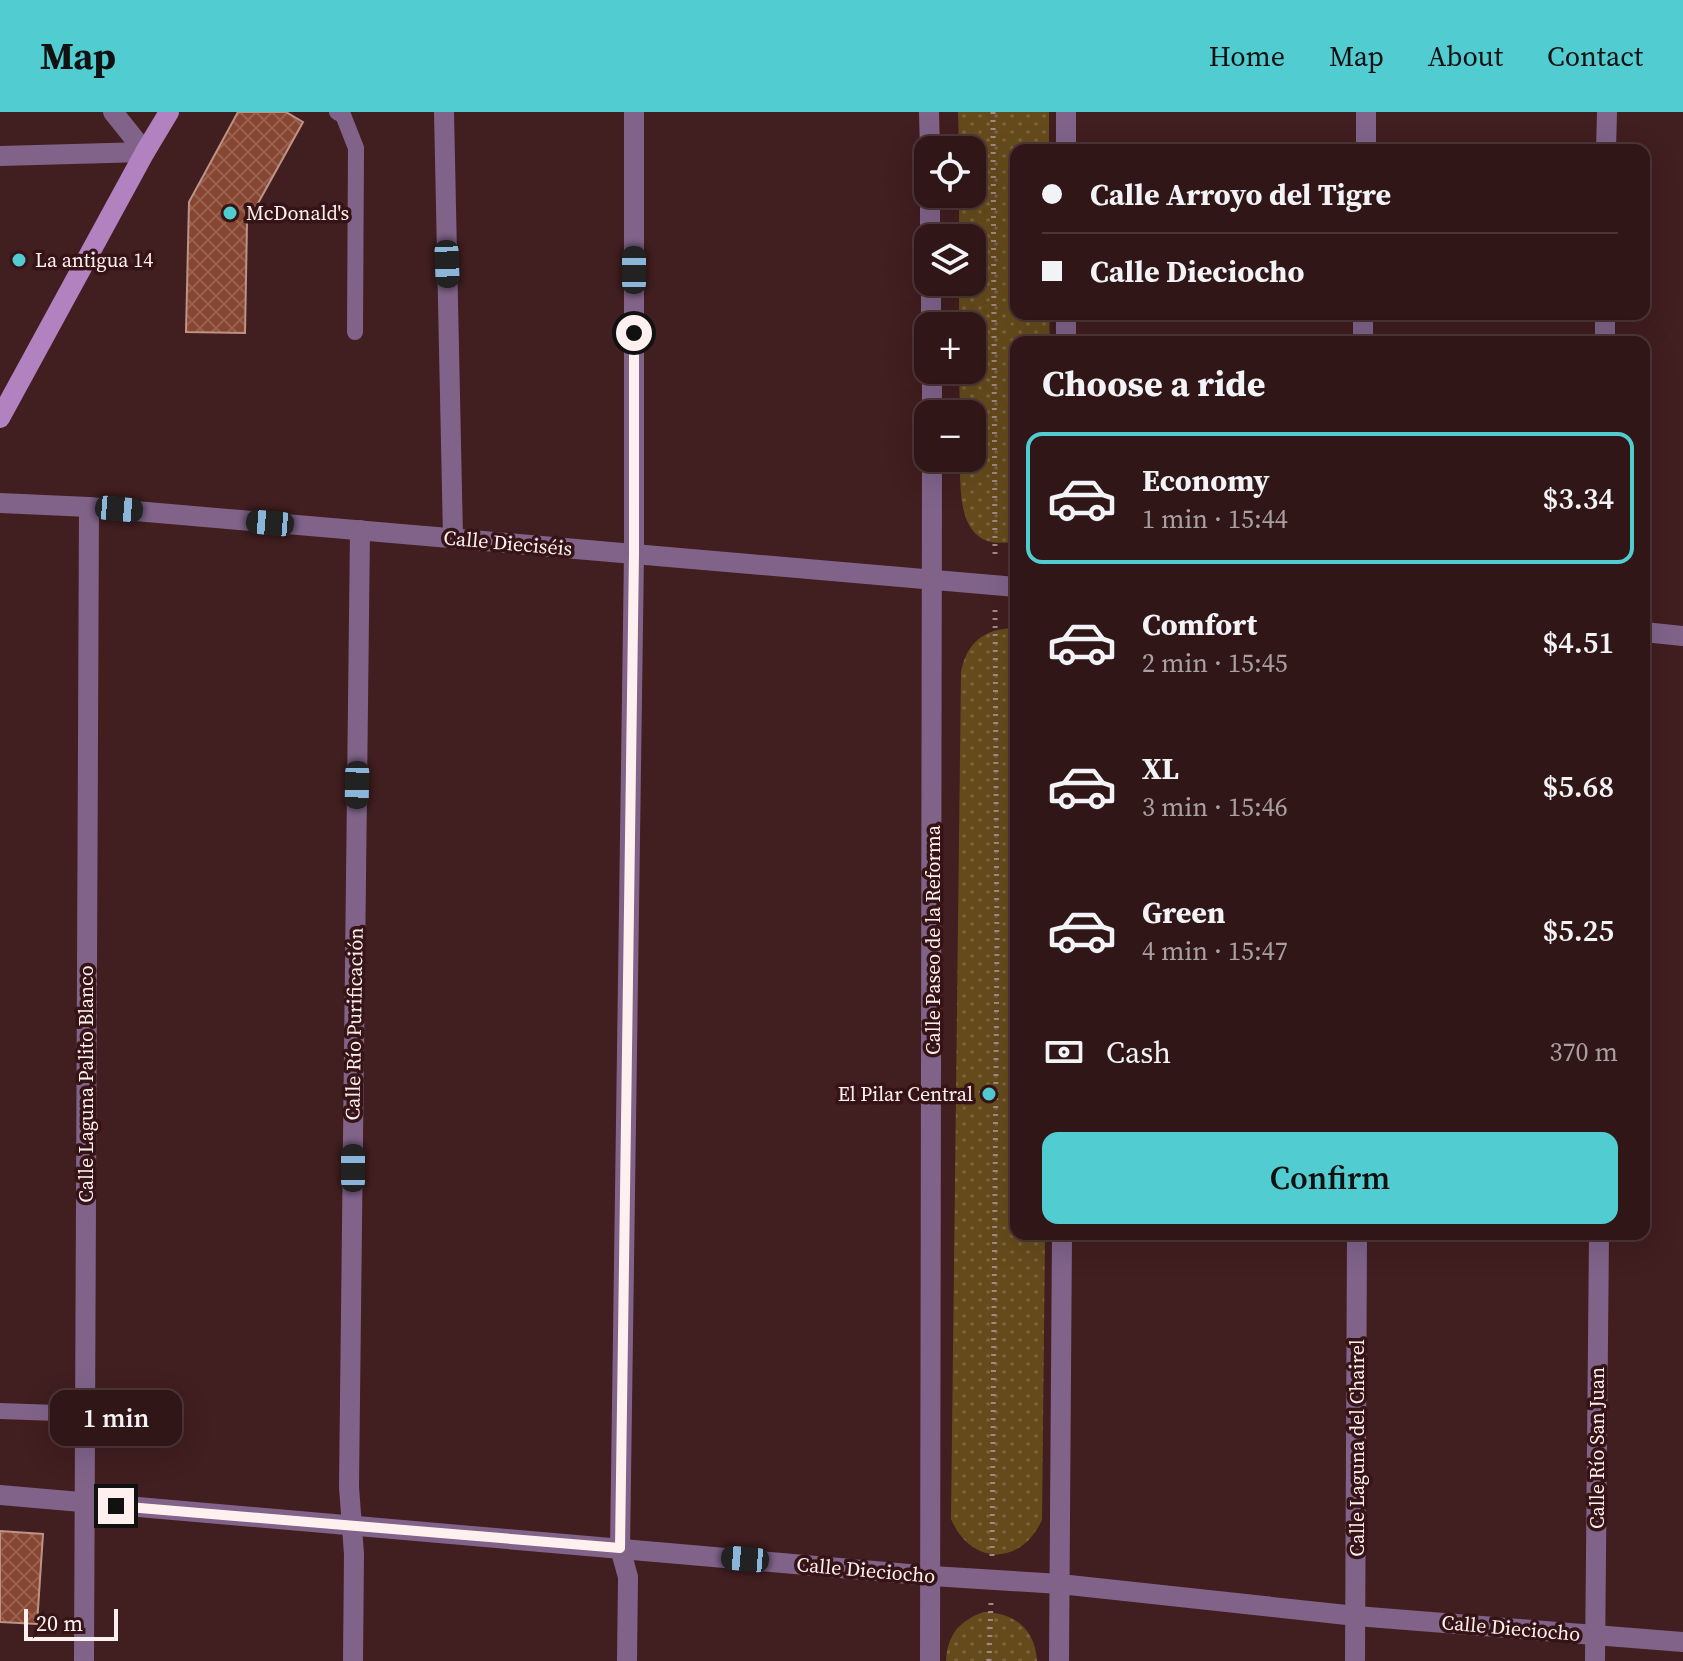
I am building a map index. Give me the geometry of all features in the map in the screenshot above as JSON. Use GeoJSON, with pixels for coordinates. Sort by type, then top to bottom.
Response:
{"type":"FeatureCollection","features":[{"type":"Feature","properties":{"kind":"main road"},"geometry":{"type":"LineString","coordinates":[[0,418],[169,112]]}},
{"type":"Feature","properties":{"kind":"street"},"geometry":{"type":"LineString","coordinates":[[113,112],[145,152]]}},
{"type":"Feature","properties":{"kind":"street"},"geometry":{"type":"LineString","coordinates":[[444,112],[453,538]]}},
{"type":"Feature","properties":{"kind":"street"},"geometry":{"type":"LineString","coordinates":[[627,1661],[628,1577],[620,1548],[634,554],[634,112]]}},
{"type":"Feature","properties":{"kind":"street"},"geometry":{"type":"LineString","coordinates":[[929,112],[930,136]]}},
{"type":"Feature","properties":{"kind":"street"},"geometry":{"type":"LineString","coordinates":[[1066,112],[1066,144]]}},
{"type":"Feature","properties":{"kind":"street"},"geometry":{"type":"LineString","coordinates":[[1366,112],[1366,144]]}},
{"type":"Feature","properties":{"kind":"street"},"geometry":{"type":"LineString","coordinates":[[1606,144],[1607,112]]}},
{"type":"Feature","properties":{"kind":"street"},"geometry":{"type":"LineString","coordinates":[[0,156],[145,152]]}},
{"type":"Feature","properties":{"kind":"street","name":"Calle Paseo de la Reforma"},"geometry":{"type":"LineString","coordinates":[[930,1661],[932,472]]}},
{"type":"Feature","properties":{"kind":"street","name":"Calle Dieciséis"},"geometry":{"type":"LineString","coordinates":[[0,503],[89,507],[1010,586]]}},
{"type":"Feature","properties":{"kind":"street","name":"Calle Laguna Palito Blanco"},"geometry":{"type":"LineString","coordinates":[[84,1661],[89,507]]}},
{"type":"Feature","properties":{"kind":"street","name":"Calle Río Purificación"},"geometry":{"type":"LineString","coordinates":[[353,1661],[354,1554],[349,1487],[360,530]]}},
{"type":"Feature","properties":{"kind":"street"},"geometry":{"type":"LineString","coordinates":[[1650,633],[1683,636]]}},
{"type":"Feature","properties":{"kind":"street"},"geometry":{"type":"LineString","coordinates":[[1059,1661],[1062,1240]]}},
{"type":"Feature","properties":{"kind":"street","name":"Calle Laguna del Chairel"},"geometry":{"type":"LineString","coordinates":[[1355,1661],[1357,1240]]}},
{"type":"Feature","properties":{"kind":"street","name":"Calle Río San Juan"},"geometry":{"type":"LineString","coordinates":[[1595,1661],[1599,1240]]}},
{"type":"Feature","properties":{"kind":"street","name":"Calle Dieciocho"},"geometry":{"type":"LineString","coordinates":[[0,1495],[932,1576],[1060,1584],[1356,1616],[1683,1642]]}},
{"type":"Feature","properties":{"kind":"lane"},"geometry":{"type":"LineString","coordinates":[[337,112],[343,115],[356,148],[355,332]]}},
{"type":"Feature","properties":{"kind":"lane"},"geometry":{"type":"LineString","coordinates":[[0,1411],[85,1414]]}},
{"type":"Feature","properties":{"kind":"path"},"geometry":{"type":"LineString","coordinates":[[989,1661],[997,945],[993,112]]}},
{"type":"Feature","properties":{"kind":"shaded area"},"geometry":{"type":"Polygon","coordinates":[[[958,112],[1049,112],[1049,144],[1010,144],[1010,320],[1049,320],[1050,336],[1010,336],[1010,542],[997,543],[983,539],[966,519],[962,504],[960,472],[986,472],[986,400],[960,400],[959,384],[986,384],[986,312],[959,312],[959,296],[986,296],[986,224],[959,224],[959,208],[986,208],[986,136],[959,136],[958,112]]]}},
{"type":"Feature","properties":{"kind":"shaded area"},"geometry":{"type":"Polygon","coordinates":[[[1010,628],[1010,1240],[1045,1240],[1042,1520],[1022,1546],[996,1554],[983,1552],[971,1545],[951,1519],[961,672],[972,645],[986,634],[1010,628]]]}},
{"type":"Feature","properties":{"kind":"shaded area"},"geometry":{"type":"Polygon","coordinates":[[[984,1612],[1005,1616],[1021,1625],[1032,1640],[1037,1661],[946,1661],[956,1630],[968,1619],[984,1612]]]}},
{"type":"Feature","properties":{"kind":"building"},"geometry":{"type":"Polygon","coordinates":[[[238,112],[286,112],[303,122],[247,223],[245,333],[186,332],[189,202],[238,112]]]}},
{"type":"Feature","properties":{"kind":"building"},"geometry":{"type":"Polygon","coordinates":[[[0,1531],[43,1534],[37,1624],[0,1622],[0,1531]]]}},
{"type":"Feature","properties":{"kind":"place","name":"McDonald's"},"geometry":{"type":"Point","coordinates":[230,213]}},
{"type":"Feature","properties":{"kind":"place","name":"La antigua 14"},"geometry":{"type":"Point","coordinates":[19,260]}},
{"type":"Feature","properties":{"kind":"place","name":"El Pilar Central"},"geometry":{"type":"Point","coordinates":[989,1094]}},
{"type":"Feature","properties":{"kind":"route"},"geometry":{"type":"LineString","coordinates":[[116,1506],[620,1548],[634,554],[634,333]]}}]}
